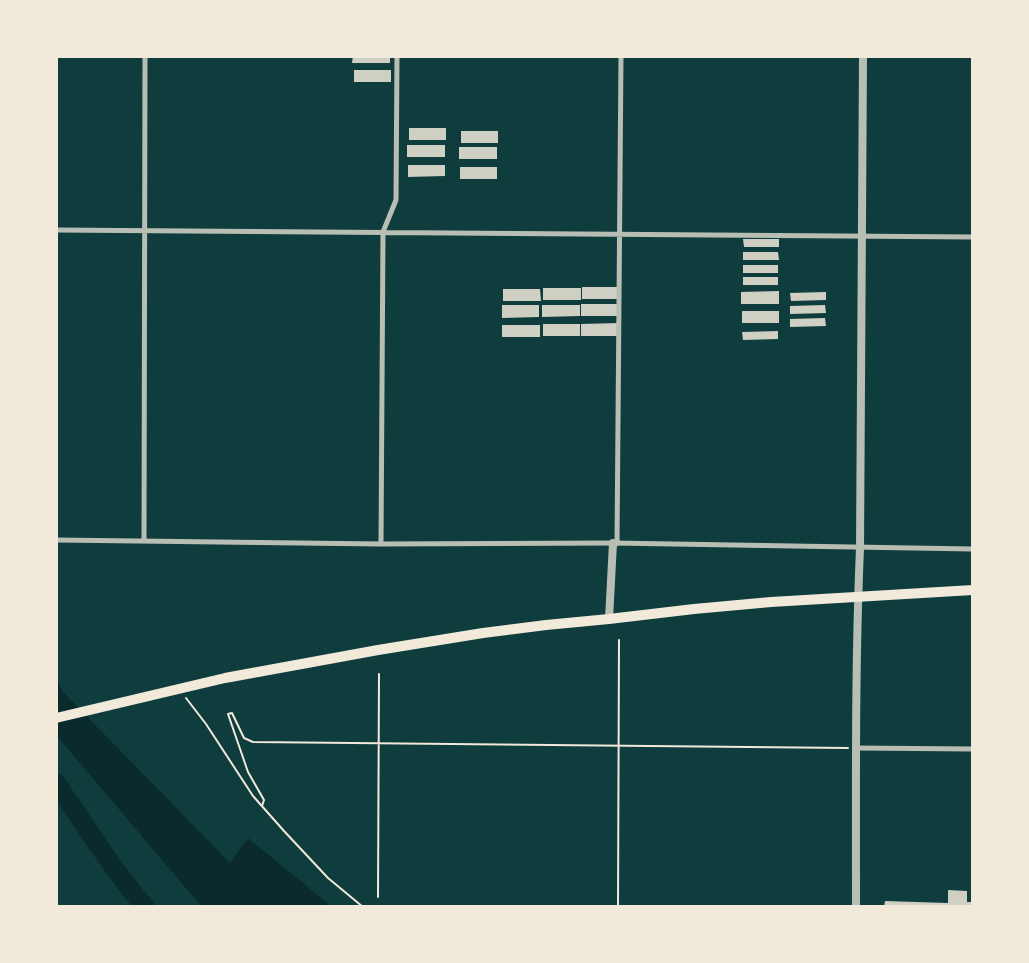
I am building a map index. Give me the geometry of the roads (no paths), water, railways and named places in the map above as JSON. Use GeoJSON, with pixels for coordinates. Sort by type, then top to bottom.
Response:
{"type":"FeatureCollection","features":[{"type":"Feature","properties":{"kind":"highway"},"geometry":{"type":"LineString","coordinates":[[56,718],[225,678],[378,650],[501,631],[694,608],[973,590]]}},
{"type":"Feature","properties":{"kind":"street"},"geometry":{"type":"LineString","coordinates":[[144,540],[145,56]]}},
{"type":"Feature","properties":{"kind":"street"},"geometry":{"type":"LineString","coordinates":[[381,544],[383,232],[396,200],[397,56]]}},
{"type":"Feature","properties":{"kind":"street"},"geometry":{"type":"LineString","coordinates":[[609,619],[615,544],[621,56]]}},
{"type":"Feature","properties":{"kind":"street"},"geometry":{"type":"LineString","coordinates":[[856,907],[863,56]]}},
{"type":"Feature","properties":{"kind":"street"},"geometry":{"type":"LineString","coordinates":[[56,230],[973,236]]}},
{"type":"Feature","properties":{"kind":"street"},"geometry":{"type":"LineString","coordinates":[[56,540],[973,549]]}},
{"type":"Feature","properties":{"kind":"street"},"geometry":{"type":"LineString","coordinates":[[856,748],[973,749]]}},
{"type":"Feature","properties":{"kind":"water"},"geometry":{"type":"Polygon","coordinates":[[[56,681],[64,693],[230,863],[248,838],[332,907],[202,907],[56,735],[56,681]]]}},
{"type":"Feature","properties":{"kind":"waterway"},"geometry":{"type":"LineString","coordinates":[[56,783],[110,862],[145,907]]}}]}
